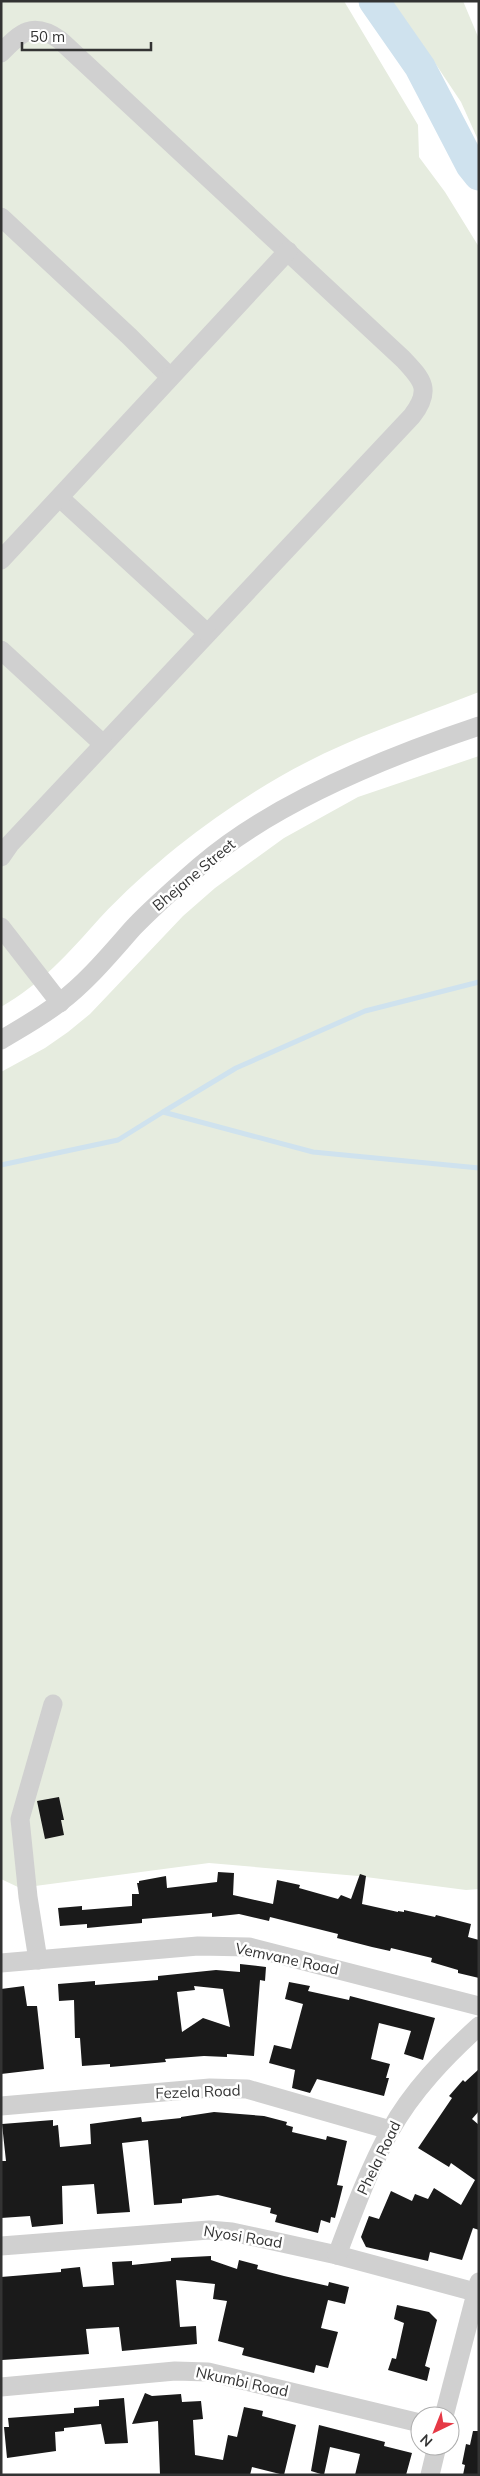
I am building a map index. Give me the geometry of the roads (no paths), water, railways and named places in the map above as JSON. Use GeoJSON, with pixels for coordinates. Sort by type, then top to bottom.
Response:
{"type":"FeatureCollection","features":[{"type":"Feature","properties":{"kind":"street"},"geometry":{"type":"LineString","coordinates":[[1,53],[18,36],[34,29],[50,33],[60,40],[288,251],[416,373],[422,381],[423,398],[412,416],[206,633],[1,857]]}},
{"type":"Feature","properties":{"kind":"street"},"geometry":{"type":"LineString","coordinates":[[1,217],[130,336],[170,377]]}},
{"type":"Feature","properties":{"kind":"street"},"geometry":{"type":"LineString","coordinates":[[1,560],[288,251]]}},
{"type":"Feature","properties":{"kind":"street"},"geometry":{"type":"LineString","coordinates":[[60,498],[206,633]]}},
{"type":"Feature","properties":{"kind":"street"},"geometry":{"type":"LineString","coordinates":[[1,650],[103,744]]}},
{"type":"Feature","properties":{"kind":"street","name":"Bhejane Street"},"geometry":{"type":"LineString","coordinates":[[1,1040],[60,1003],[170,893],[201,865],[236,839],[346,777],[475,727]]}},
{"type":"Feature","properties":{"kind":"street"},"geometry":{"type":"LineString","coordinates":[[1,927],[60,1003]]}},
{"type":"Feature","properties":{"kind":"street"},"geometry":{"type":"LineString","coordinates":[[38,1960],[28,1897],[20,1820],[53,1704]]}},
{"type":"Feature","properties":{"kind":"street","name":"Vemvane Road"},"geometry":{"type":"LineString","coordinates":[[1,1963],[198,1946],[249,1948],[479,2006]]}},
{"type":"Feature","properties":{"kind":"street","name":"Phela Road"},"geometry":{"type":"LineString","coordinates":[[337,2255],[371,2167],[390,2130],[433,2072],[479,2026]]}},
{"type":"Feature","properties":{"kind":"street","name":"Fezela Road"},"geometry":{"type":"LineString","coordinates":[[1,2106],[210,2088],[247,2089],[390,2130]]}},
{"type":"Feature","properties":{"kind":"street","name":"Nyosi Road"},"geometry":{"type":"LineString","coordinates":[[1,2246],[201,2229],[232,2232],[478,2289]]}},
{"type":"Feature","properties":{"kind":"street"},"geometry":{"type":"LineString","coordinates":[[447,2406],[478,2289]]}},
{"type":"Feature","properties":{"kind":"street","name":"Nkumbi Road"},"geometry":{"type":"LineString","coordinates":[[1,2388],[175,2371],[208,2372],[410,2421]]}},
{"type":"Feature","properties":{"kind":"street"},"geometry":{"type":"LineString","coordinates":[[430,2475],[435,2456]]}},
{"type":"Feature","properties":{"kind":"waterway"},"geometry":{"type":"LineString","coordinates":[[374,1],[420,67],[471,165],[479,175]]}},
{"type":"Feature","properties":{"kind":"waterway"},"geometry":{"type":"LineString","coordinates":[[163,1112],[236,1068],[365,1011],[479,982]]}},
{"type":"Feature","properties":{"kind":"waterway"},"geometry":{"type":"LineString","coordinates":[[1,1165],[118,1140],[163,1112],[313,1152],[479,1168]]}}]}
